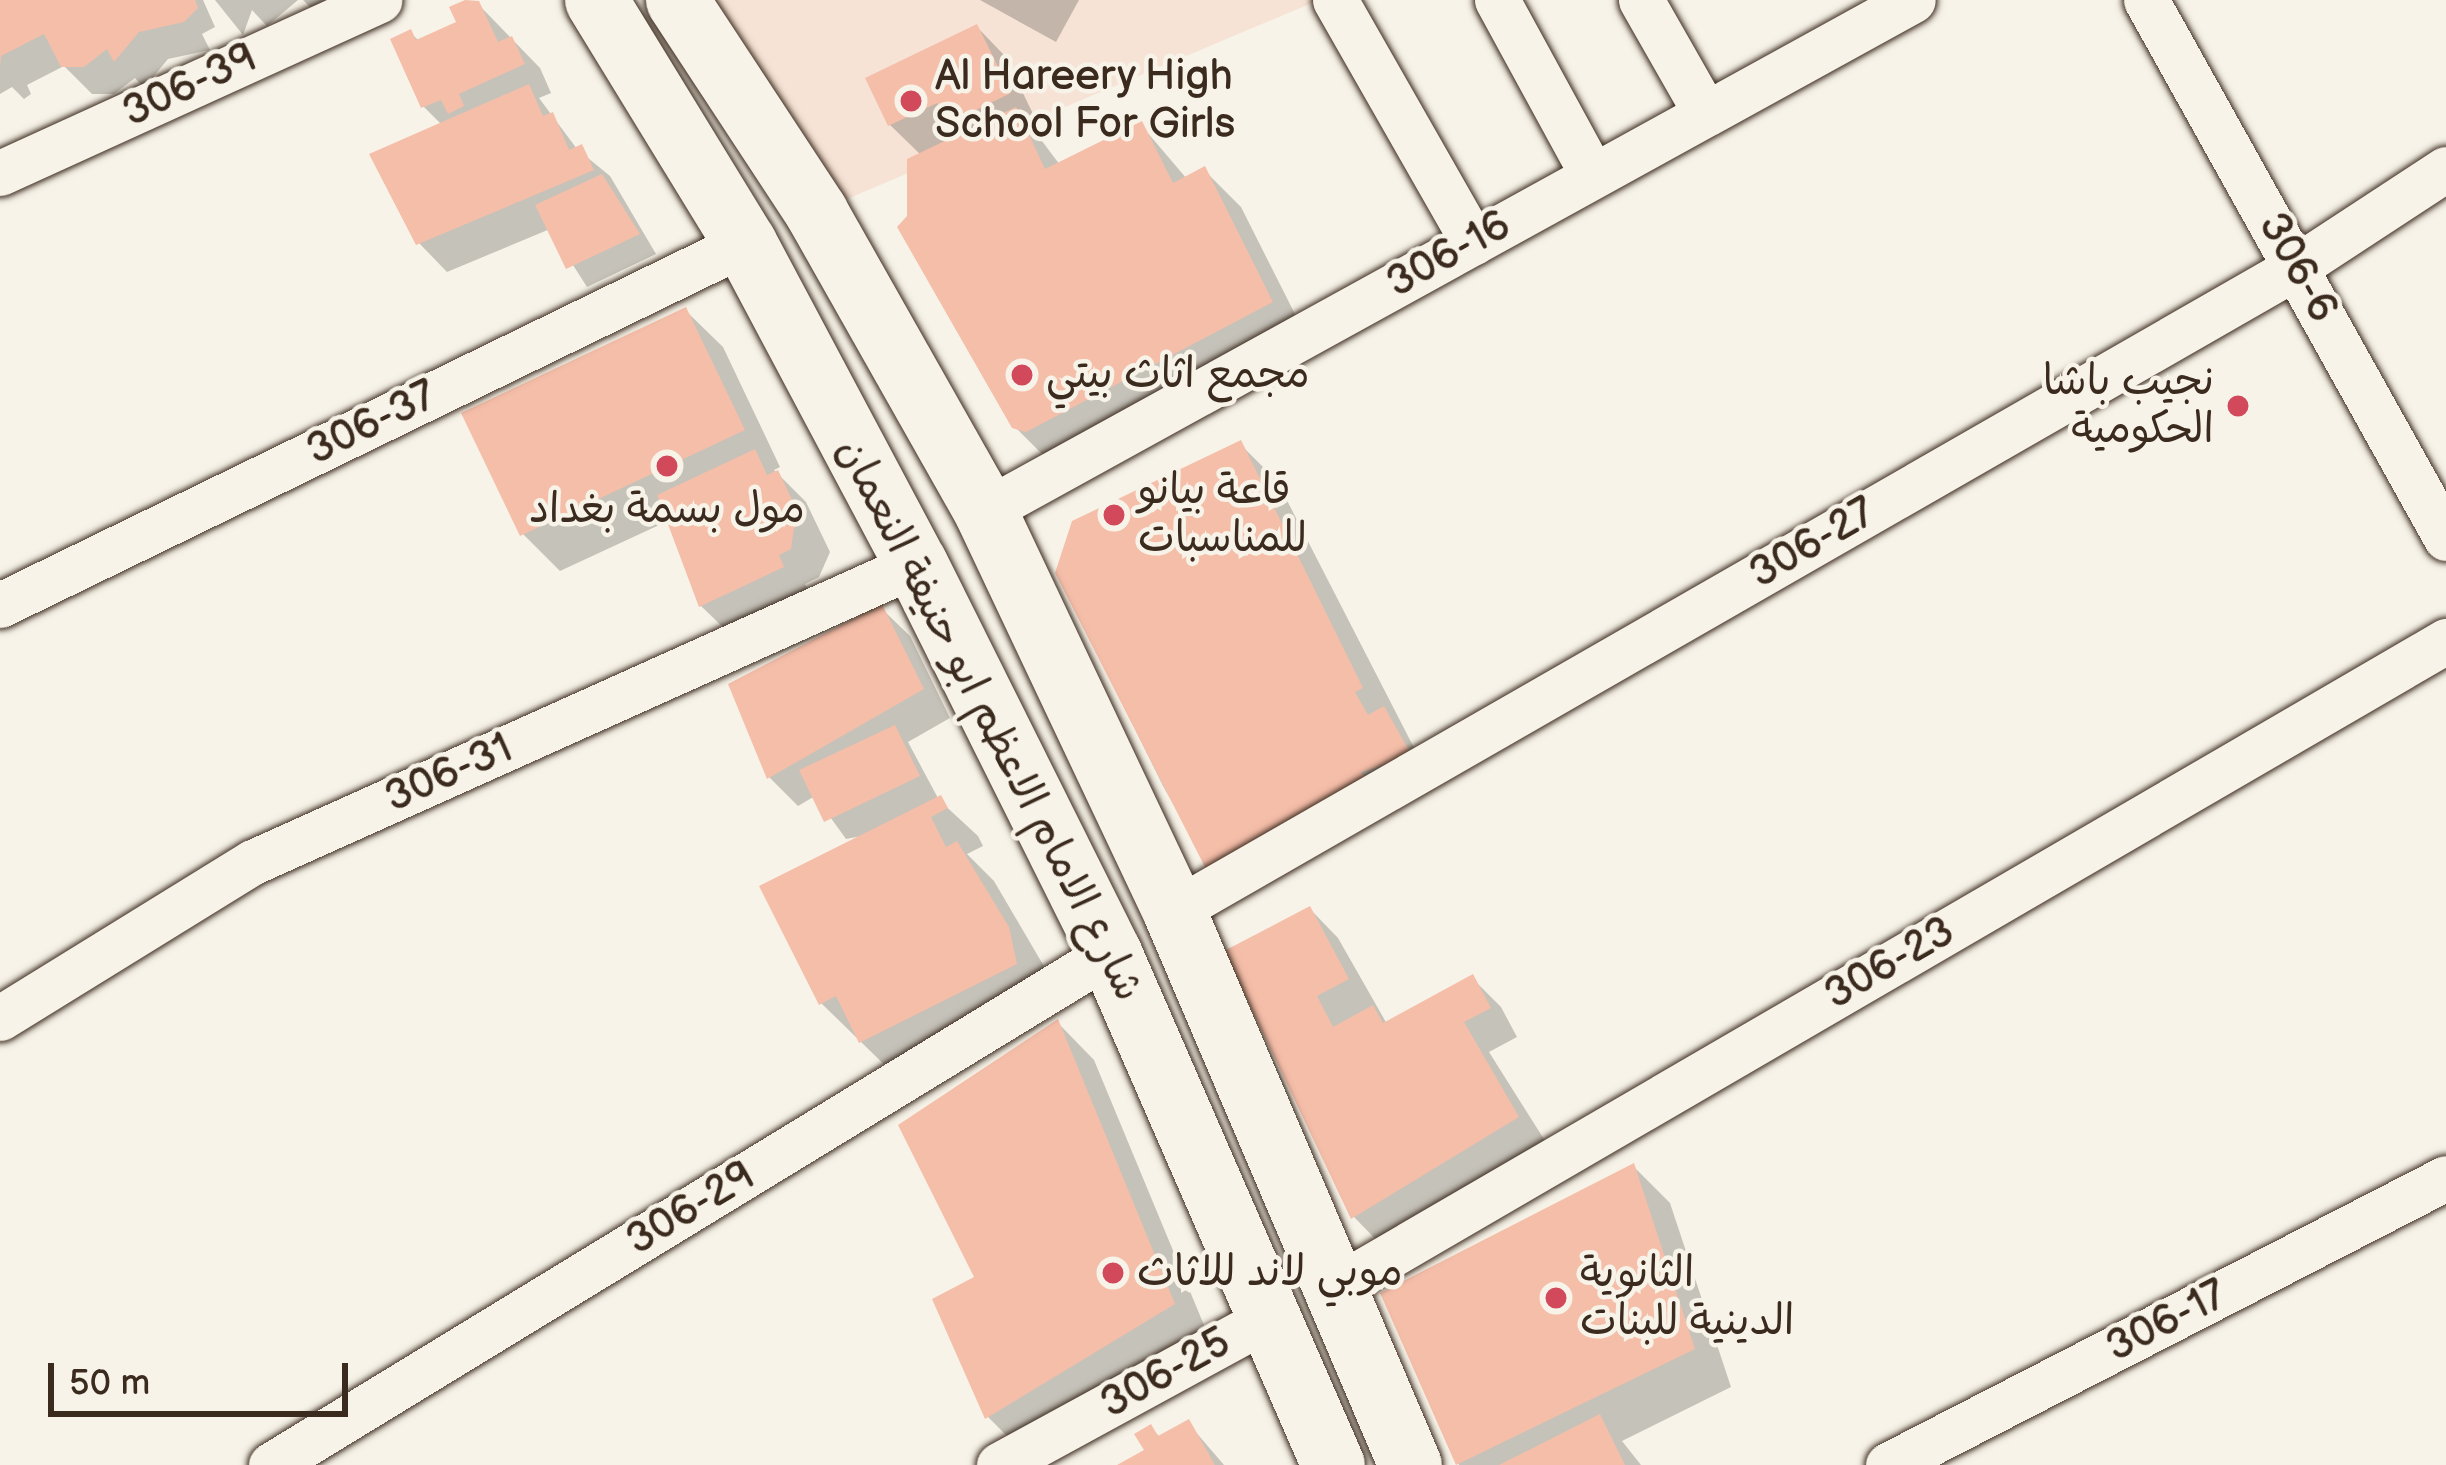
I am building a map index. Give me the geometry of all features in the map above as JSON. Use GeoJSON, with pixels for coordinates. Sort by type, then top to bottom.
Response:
{"type":"FeatureCollection","features":[{"type":"Feature","properties":{"kind":"main road","name":"شارع الامام الاعظم ابو حنيفة النعمان"},"geometry":{"type":"LineString","coordinates":[[596,0],[745,243],[916,564],[1110,953],[1333,1465]]}},
{"type":"Feature","properties":{"kind":"main road","name":"شارع الامام الاعظم ابو حنيفة النعمان"},"geometry":{"type":"LineString","coordinates":[[676,0],[816,212],[985,511],[1174,911],[1410,1465]]}},
{"type":"Feature","properties":{"kind":"street","name":"306-39"},"geometry":{"type":"LineString","coordinates":[[0,173],[379,0]]}},
{"type":"Feature","properties":{"kind":"street"},"geometry":{"type":"LineString","coordinates":[[1335,0],[1473,242]]}},
{"type":"Feature","properties":{"kind":"street"},"geometry":{"type":"LineString","coordinates":[[1497,0],[1593,176]]}},
{"type":"Feature","properties":{"kind":"street"},"geometry":{"type":"LineString","coordinates":[[1641,0],[1706,114]]}},
{"type":"Feature","properties":{"kind":"street","name":"306-16"},"geometry":{"type":"LineString","coordinates":[[985,511],[1913,0]]}},
{"type":"Feature","properties":{"kind":"street","name":"306-6"},"geometry":{"type":"LineString","coordinates":[[2146,0],[2446,538]]}},
{"type":"Feature","properties":{"kind":"street","name":"306-27"},"geometry":{"type":"LineString","coordinates":[[1174,911],[2296,267],[2446,169]]}},
{"type":"Feature","properties":{"kind":"street","name":"306-37"},"geometry":{"type":"LineString","coordinates":[[0,605],[745,243]]}},
{"type":"Feature","properties":{"kind":"street","name":"306-31"},"geometry":{"type":"LineString","coordinates":[[0,1018],[254,862],[916,564]]}},
{"type":"Feature","properties":{"kind":"street","name":"306-23"},"geometry":{"type":"LineString","coordinates":[[1334,1288],[2446,641]]}},
{"type":"Feature","properties":{"kind":"street","name":"306-29"},"geometry":{"type":"LineString","coordinates":[[272,1465],[1110,953]]}},
{"type":"Feature","properties":{"kind":"street","name":"306-17"},"geometry":{"type":"LineString","coordinates":[[1888,1465],[2446,1178]]}},
{"type":"Feature","properties":{"kind":"street","name":"306-25"},"geometry":{"type":"LineString","coordinates":[[999,1465],[1269,1318]]}},
{"type":"Feature","properties":{"kind":"shaded area","name":"Al Hareery High School For Girls"},"geometry":{"type":"Polygon","coordinates":[[[677,0],[1319,0],[816,212],[677,0]]]}},
{"type":"Feature","properties":{"kind":"building"},"geometry":{"type":"Polygon","coordinates":[[[0,0],[195,0],[198,8],[184,22],[139,32],[114,62],[107,49],[84,67],[61,67],[44,34],[1,56],[0,68],[0,0]]]}},
{"type":"Feature","properties":{"kind":"building"},"geometry":{"type":"Polygon","coordinates":[[[465,0],[479,1],[498,42],[512,36],[525,64],[459,94],[464,106],[448,114],[441,100],[421,108],[390,39],[411,29],[416,40],[456,22],[449,7],[465,0]]]}},
{"type":"Feature","properties":{"kind":"building"},"geometry":{"type":"Polygon","coordinates":[[[977,24],[1011,93],[947,124],[937,103],[888,126],[865,78],[977,24]]]}},
{"type":"Feature","properties":{"kind":"building"},"geometry":{"type":"Polygon","coordinates":[[[529,84],[543,116],[553,112],[569,150],[582,144],[594,170],[416,245],[369,154],[529,84]]]}},
{"type":"Feature","properties":{"kind":"building"},"geometry":{"type":"Polygon","coordinates":[[[1016,107],[1045,169],[1142,121],[1173,183],[1205,166],[1273,302],[1026,432],[1012,428],[897,227],[907,216],[907,159],[1016,107]]]}},
{"type":"Feature","properties":{"kind":"building"},"geometry":{"type":"Polygon","coordinates":[[[602,174],[640,234],[566,269],[535,205],[602,174]]]}},
{"type":"Feature","properties":{"kind":"building"},"geometry":{"type":"Polygon","coordinates":[[[686,307],[745,430],[520,536],[461,413],[686,307]]]}},
{"type":"Feature","properties":{"kind":"building"},"geometry":{"type":"Polygon","coordinates":[[[1241,440],[1363,688],[1355,692],[1368,715],[1384,706],[1412,756],[1361,772],[1367,781],[1208,873],[1055,573],[1072,521],[1241,440]]]}},
{"type":"Feature","properties":{"kind":"building"},"geometry":{"type":"Polygon","coordinates":[[[755,449],[767,475],[778,470],[803,523],[794,528],[791,549],[779,555],[784,567],[699,607],[657,495],[755,449]]]}},
{"type":"Feature","properties":{"kind":"building"},"geometry":{"type":"Polygon","coordinates":[[[882,604],[924,689],[767,779],[728,684],[882,604]]]}},
{"type":"Feature","properties":{"kind":"building"},"geometry":{"type":"Polygon","coordinates":[[[895,725],[920,776],[824,822],[799,770],[895,725]]]}},
{"type":"Feature","properties":{"kind":"building"},"geometry":{"type":"Polygon","coordinates":[[[941,795],[948,808],[931,817],[946,847],[957,841],[1009,927],[1017,964],[859,1043],[836,996],[819,1005],[759,886],[941,795]]]}},
{"type":"Feature","properties":{"kind":"building"},"geometry":{"type":"Polygon","coordinates":[[[1310,906],[1349,979],[1317,996],[1333,1027],[1373,1005],[1383,1023],[1473,974],[1491,1008],[1464,1022],[1519,1117],[1351,1219],[1224,951],[1310,906]]]}},
{"type":"Feature","properties":{"kind":"building"},"geometry":{"type":"Polygon","coordinates":[[[1058,1019],[1175,1304],[985,1419],[932,1299],[974,1277],[898,1125],[1058,1019]]]}},
{"type":"Feature","properties":{"kind":"building"},"geometry":{"type":"Polygon","coordinates":[[[1634,1163],[1695,1349],[1456,1465],[1380,1293],[1634,1163]]]}},
{"type":"Feature","properties":{"kind":"building"},"geometry":{"type":"Polygon","coordinates":[[[1600,1414],[1625,1465],[1499,1465],[1600,1414]]]}},
{"type":"Feature","properties":{"kind":"building"},"geometry":{"type":"Polygon","coordinates":[[[1189,1419],[1215,1465],[1117,1465],[1144,1450],[1134,1434],[1151,1424],[1158,1436],[1189,1419]]]}},
{"type":"Feature","properties":{"kind":"place","name":"Al Hareery High School For Girls"},"geometry":{"type":"Point","coordinates":[911,101]}},
{"type":"Feature","properties":{"kind":"place","name":"مجمع اثاث بيتي"},"geometry":{"type":"Point","coordinates":[1022,375]}},
{"type":"Feature","properties":{"kind":"place","name":"نجيب باشا الحكومية"},"geometry":{"type":"Point","coordinates":[2238,406]}},
{"type":"Feature","properties":{"kind":"place","name":"مول بسمة بغداد"},"geometry":{"type":"Point","coordinates":[667,466]}},
{"type":"Feature","properties":{"kind":"place","name":"قاعة بيانو للمناسبات"},"geometry":{"type":"Point","coordinates":[1114,515]}},
{"type":"Feature","properties":{"kind":"place","name":"موبي لاند للاثاث"},"geometry":{"type":"Point","coordinates":[1113,1273]}},
{"type":"Feature","properties":{"kind":"place","name":"الثانوية الدينية للبنات"},"geometry":{"type":"Point","coordinates":[1556,1298]}}]}
